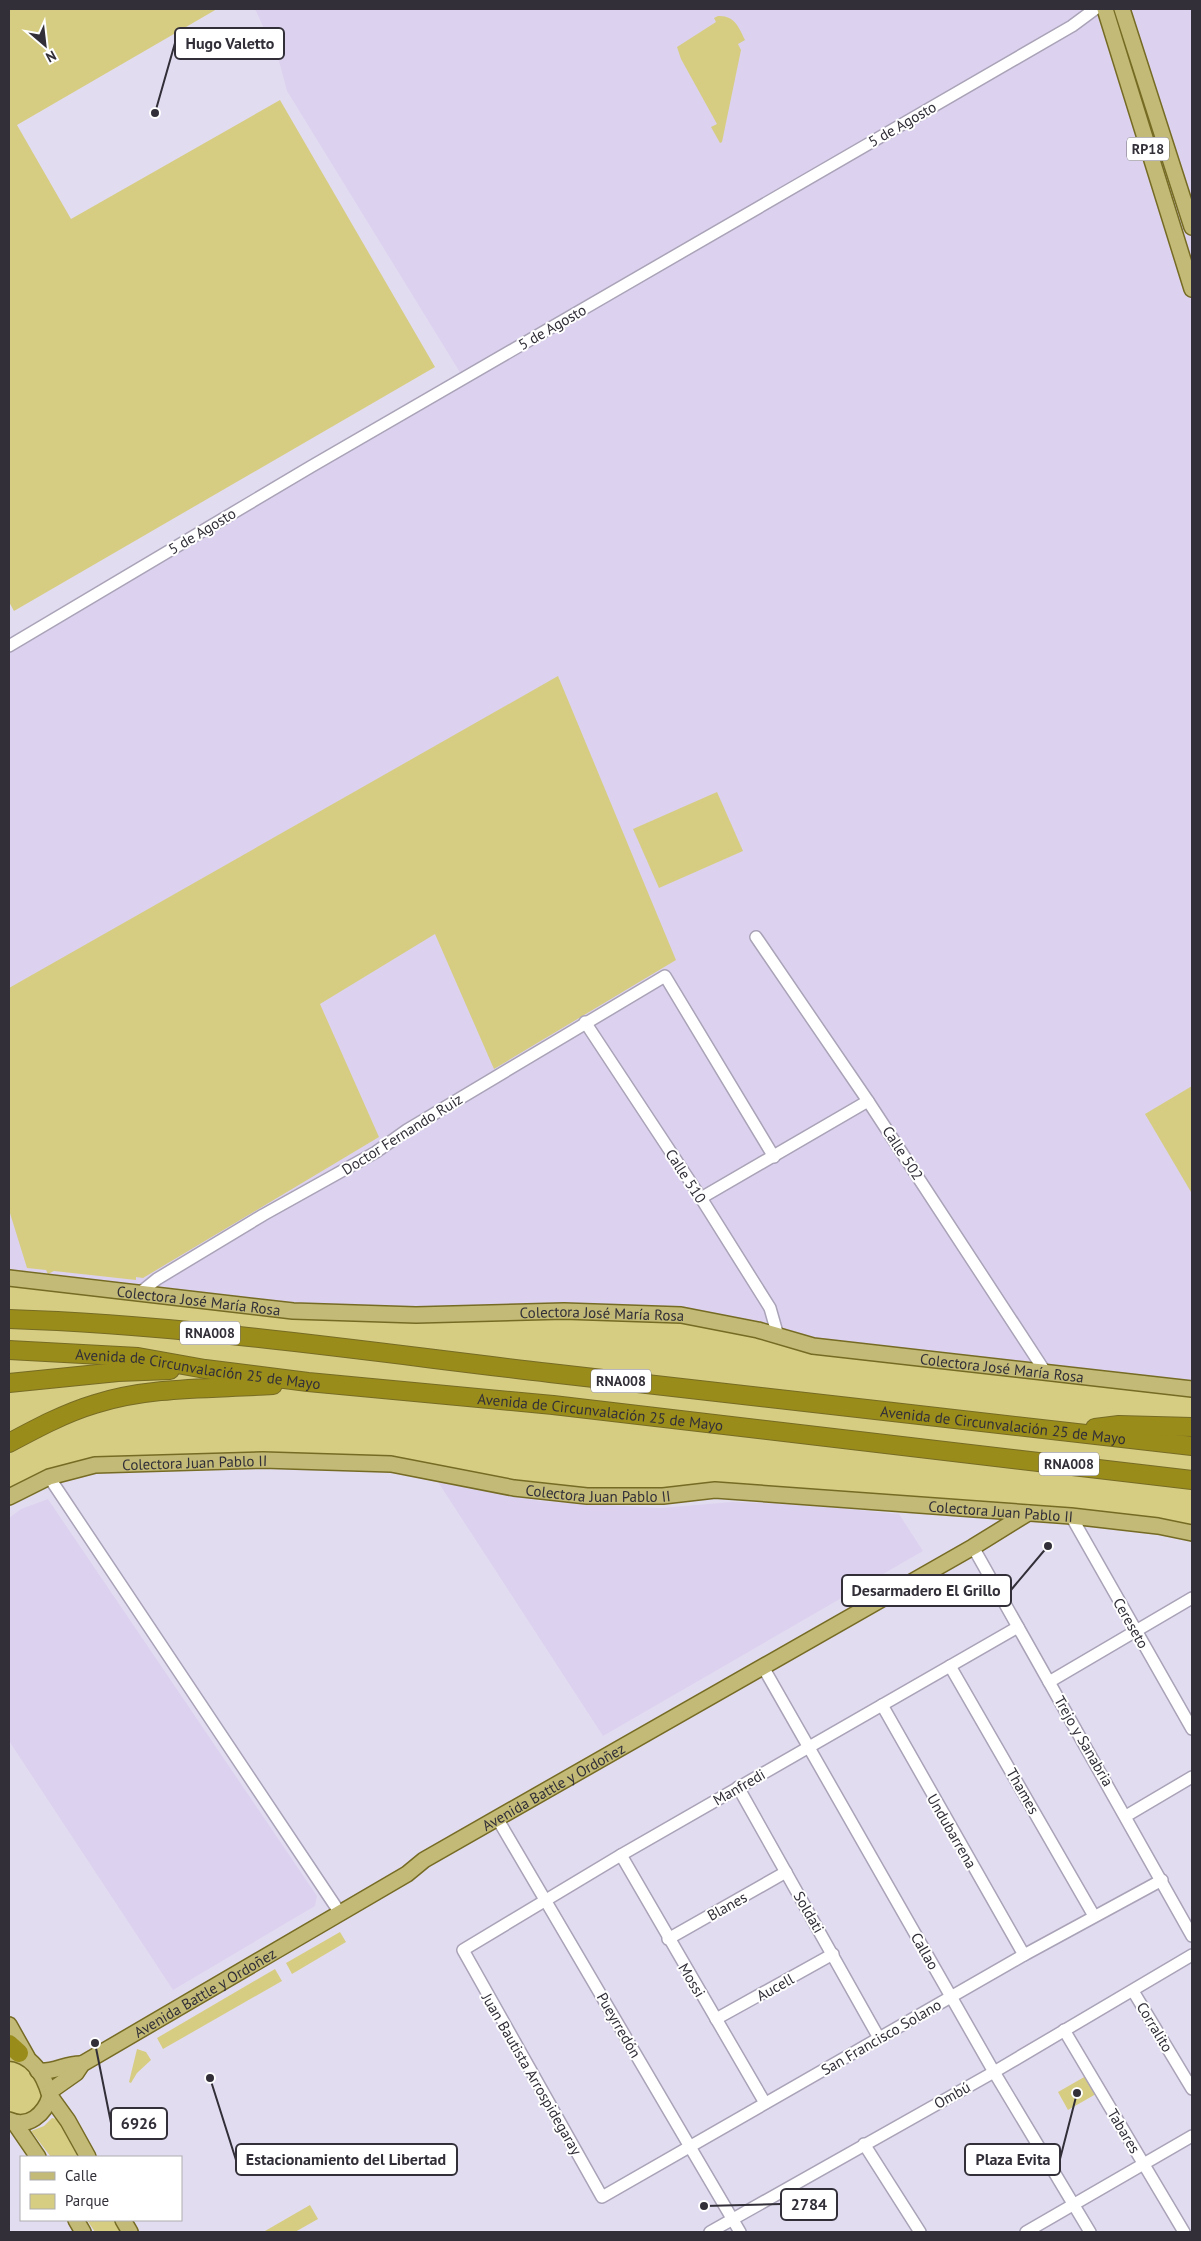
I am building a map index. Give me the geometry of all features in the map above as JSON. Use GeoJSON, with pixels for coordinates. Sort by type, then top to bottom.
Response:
{"type":"FeatureCollection","features":[{"type":"Feature","properties":{"kind":"highway"},"geometry":{"type":"LineString","coordinates":[[9,1308],[82,1322]]}},
{"type":"Feature","properties":{"kind":"highway","name":"Avenida de Circunvalación 25 de Mayo"},"geometry":{"type":"LineString","coordinates":[[9,1320],[82,1322],[204,1332],[904,1415],[1192,1446]]}},
{"type":"Feature","properties":{"kind":"highway","name":"Avenida de Circunvalación 25 de Mayo"},"geometry":{"type":"LineString","coordinates":[[9,1350],[138,1357],[205,1369],[308,1382],[553,1405],[1192,1480]]}},
{"type":"Feature","properties":{"kind":"highway"},"geometry":{"type":"LineString","coordinates":[[9,1382],[118,1372],[205,1369]]}},
{"type":"Feature","properties":{"kind":"highway"},"geometry":{"type":"LineString","coordinates":[[9,1443],[46,1423],[106,1401],[152,1392],[308,1382]]}},
{"type":"Feature","properties":{"kind":"highway"},"geometry":{"type":"LineString","coordinates":[[1064,1431],[1118,1425],[1192,1428]]}},
{"type":"Feature","properties":{"kind":"highway"},"geometry":{"type":"LineString","coordinates":[[1141,1473],[1192,1485]]}},
{"type":"Feature","properties":{"kind":"main road","name":"RP18"},"geometry":{"type":"LineString","coordinates":[[1105,9],[1192,289]]}},
{"type":"Feature","properties":{"kind":"main road","name":"RP18"},"geometry":{"type":"LineString","coordinates":[[1122,9],[1192,227]]}},
{"type":"Feature","properties":{"kind":"main road","name":"Colectora José María Rosa"},"geometry":{"type":"LineString","coordinates":[[9,1278],[24,1282],[141,1292],[293,1311],[416,1316],[564,1310],[681,1315],[778,1336],[813,1346],[1192,1389]]}},
{"type":"Feature","properties":{"kind":"main road","name":"Colectora Juan Pablo II"},"geometry":{"type":"LineString","coordinates":[[9,1498],[50,1476],[95,1464],[263,1460],[391,1464],[514,1488],[586,1496],[663,1496],[715,1490],[1071,1516],[1158,1526],[1192,1533]]}},
{"type":"Feature","properties":{"kind":"main road","name":"Avenida Battle y Ordoñez"},"geometry":{"type":"LineString","coordinates":[[50,2094],[76,2074],[82,2064],[498,1818],[974,1547],[1028,1513]]}},
{"type":"Feature","properties":{"kind":"main road"},"geometry":{"type":"LineString","coordinates":[[9,2025],[16,2052],[38,2071],[87,2156]]}},
{"type":"Feature","properties":{"kind":"main road","name":"Avenida Battle y Ordoñez"},"geometry":{"type":"LineString","coordinates":[[38,2071],[48,2072],[70,2063],[82,2064]]}},
{"type":"Feature","properties":{"kind":"main road"},"geometry":{"type":"LineString","coordinates":[[11,2121],[24,2122],[36,2118],[45,2111],[50,2094]]}},
{"type":"Feature","properties":{"kind":"main road"},"geometry":{"type":"LineString","coordinates":[[11,2121],[37,2156]]}},
{"type":"Feature","properties":{"kind":"main road"},"geometry":{"type":"LineString","coordinates":[[77,2221],[83,2232]]}},
{"type":"Feature","properties":{"kind":"main road"},"geometry":{"type":"LineString","coordinates":[[124,2221],[130,2232]]}},
{"type":"Feature","properties":{"kind":"street","name":"5 de Agosto"},"geometry":{"type":"LineString","coordinates":[[9,646],[312,466],[1072,26],[1095,9]]}},
{"type":"Feature","properties":{"kind":"street","name":"Calle 502"},"geometry":{"type":"LineString","coordinates":[[756,937],[868,1101],[1046,1372]]}},
{"type":"Feature","properties":{"kind":"street","name":"Doctor Fernando Ruiz"},"geometry":{"type":"LineString","coordinates":[[141,1292],[157,1279],[263,1215],[376,1152],[407,1130],[585,1022],[665,976],[774,1156]]}},
{"type":"Feature","properties":{"kind":"street","name":"Calle 510"},"geometry":{"type":"LineString","coordinates":[[585,1022],[701,1198],[770,1308],[778,1336]]}},
{"type":"Feature","properties":{"kind":"street"},"geometry":{"type":"LineString","coordinates":[[701,1198],[868,1101]]}},
{"type":"Feature","properties":{"kind":"street"},"geometry":{"type":"LineString","coordinates":[[50,1476],[340,1913]]}},
{"type":"Feature","properties":{"kind":"street","name":"Cereseto"},"geometry":{"type":"LineString","coordinates":[[1071,1516],[1192,1729]]}},
{"type":"Feature","properties":{"kind":"street","name":"Trejo y Sanabria"},"geometry":{"type":"LineString","coordinates":[[974,1547],[1192,1936]]}},
{"type":"Feature","properties":{"kind":"street"},"geometry":{"type":"LineString","coordinates":[[1049,1682],[1192,1598]]}},
{"type":"Feature","properties":{"kind":"street","name":"Manfredi"},"geometry":{"type":"LineString","coordinates":[[463,1950],[738,1787],[1018,1628]]}},
{"type":"Feature","properties":{"kind":"street","name":"Thames"},"geometry":{"type":"LineString","coordinates":[[950,1666],[1094,1916]]}},
{"type":"Feature","properties":{"kind":"street","name":"Callao"},"geometry":{"type":"LineString","coordinates":[[763,1667],[994,2072],[1090,2232]]}},
{"type":"Feature","properties":{"kind":"street","name":"Undubarrena"},"geometry":{"type":"LineString","coordinates":[[882,1705],[1024,1955]]}},
{"type":"Feature","properties":{"kind":"street"},"geometry":{"type":"LineString","coordinates":[[1126,1816],[1192,1777]]}},
{"type":"Feature","properties":{"kind":"street","name":"Soldati"},"geometry":{"type":"LineString","coordinates":[[738,1787],[833,1954],[878,2038]]}},
{"type":"Feature","properties":{"kind":"street","name":"Pueyrredón"},"geometry":{"type":"LineString","coordinates":[[498,1818],[740,2232]]}},
{"type":"Feature","properties":{"kind":"street","name":"Mossi"},"geometry":{"type":"LineString","coordinates":[[621,1856],[765,2103]]}},
{"type":"Feature","properties":{"kind":"street","name":"Blanes"},"geometry":{"type":"LineString","coordinates":[[668,1939],[786,1872]]}},
{"type":"Feature","properties":{"kind":"street","name":"San Francisco Solano"},"geometry":{"type":"LineString","coordinates":[[602,2197],[1024,1955],[1162,1880]]}},
{"type":"Feature","properties":{"kind":"street","name":"Juan Bautista Arrospidegaray"},"geometry":{"type":"LineString","coordinates":[[463,1950],[602,2197]]}},
{"type":"Feature","properties":{"kind":"street","name":"Aucell"},"geometry":{"type":"LineString","coordinates":[[716,2019],[833,1954]]}},
{"type":"Feature","properties":{"kind":"street","name":"Ombú"},"geometry":{"type":"LineString","coordinates":[[710,2232],[994,2072],[1192,1955]]}},
{"type":"Feature","properties":{"kind":"street","name":"Corralito"},"geometry":{"type":"LineString","coordinates":[[1134,1991],[1192,2089]]}},
{"type":"Feature","properties":{"kind":"street","name":"Tabares"},"geometry":{"type":"LineString","coordinates":[[1064,2030],[1184,2232]]}},
{"type":"Feature","properties":{"kind":"street"},"geometry":{"type":"LineString","coordinates":[[1026,2232],[1192,2136]]}},
{"type":"Feature","properties":{"kind":"street"},"geometry":{"type":"LineString","coordinates":[[864,2144],[920,2232]]}},
{"type":"Feature","properties":{"kind":"shaded area"},"geometry":{"type":"Polygon","coordinates":[[[255,9],[1192,9],[1192,1389],[9,1278],[9,646],[464,379],[287,91],[279,61],[255,9]]]}},
{"type":"Feature","properties":{"kind":"shaded area"},"geometry":{"type":"Polygon","coordinates":[[[438,1482],[539,1501],[660,1508],[732,1502],[797,1504],[899,1514],[923,1551],[603,1736],[438,1482]]]}},
{"type":"Feature","properties":{"kind":"shaded area"},"geometry":{"type":"Polygon","coordinates":[[[48,1499],[317,1896],[315,1906],[173,1990],[9,1741],[9,1518],[21,1509],[48,1499]]]}},
{"type":"Feature","properties":{"kind":"green space"},"geometry":{"type":"Polygon","coordinates":[[[9,9],[217,9],[17,125],[71,219],[280,100],[435,367],[14,611],[9,602],[9,9]]]}},
{"type":"Feature","properties":{"kind":"green space"},"geometry":{"type":"Polygon","coordinates":[[[724,16],[732,20],[738,26],[745,40],[738,44],[741,50],[722,142],[720,143],[711,127],[717,124],[681,59],[677,47],[716,22],[714,18],[724,16]]]}},
{"type":"Feature","properties":{"kind":"green space"},"geometry":{"type":"Polygon","coordinates":[[[558,676],[676,960],[494,1069],[435,934],[320,1004],[379,1137],[143,1278],[136,1277],[136,1280],[54,1271],[48,1274],[46,1270],[27,1268],[9,1210],[9,988],[558,676]]]}},
{"type":"Feature","properties":{"kind":"green space"},"geometry":{"type":"Polygon","coordinates":[[[717,792],[743,851],[659,888],[633,829],[717,792]]]}},
{"type":"Feature","properties":{"kind":"green space"},"geometry":{"type":"Polygon","coordinates":[[[1192,1086],[1192,1191],[1191,1192],[1145,1114],[1192,1086]]]}},
{"type":"Feature","properties":{"kind":"green space"},"geometry":{"type":"Polygon","coordinates":[[[9,1278],[293,1311],[681,1315],[813,1346],[1192,1389],[1192,1533],[715,1490],[587,1496],[391,1464],[95,1465],[9,1497],[9,1278]]]}},
{"type":"Feature","properties":{"kind":"green space"},"geometry":{"type":"Polygon","coordinates":[[[340,1932],[346,1942],[292,1974],[286,1963],[340,1932]]]}},
{"type":"Feature","properties":{"kind":"green space"},"geometry":{"type":"Polygon","coordinates":[[[275,1969],[282,1981],[163,2049],[157,2038],[275,1969]]]}},
{"type":"Feature","properties":{"kind":"green space"},"geometry":{"type":"Polygon","coordinates":[[[9,2025],[44,2079],[45,2111],[9,2120],[9,2025]]]}},
{"type":"Feature","properties":{"kind":"green space"},"geometry":{"type":"Polygon","coordinates":[[[137,2049],[146,2052],[151,2060],[137,2073],[131,2083],[129,2082],[137,2049]]]}},
{"type":"Feature","properties":{"kind":"green space"},"geometry":{"type":"Polygon","coordinates":[[[1086,2076],[1096,2094],[1068,2110],[1058,2092],[1086,2076]]]}},
{"type":"Feature","properties":{"kind":"green space"},"geometry":{"type":"Polygon","coordinates":[[[52,2118],[57,2119],[77,2156],[50,2156],[31,2131],[44,2126],[52,2118]]]}},
{"type":"Feature","properties":{"kind":"green space"},"geometry":{"type":"Polygon","coordinates":[[[310,2205],[318,2219],[295,2232],[265,2231],[310,2205]]]}},
{"type":"Feature","properties":{"kind":"green space"},"geometry":{"type":"Polygon","coordinates":[[[88,2221],[115,2221],[121,2232],[95,2232],[88,2221]]]}},
{"type":"Feature","properties":{"kind":"place","name":"Hugo Valetto"},"geometry":{"type":"Point","coordinates":[155,113]}},
{"type":"Feature","properties":{"kind":"place","name":"Desarmadero El Grillo"},"geometry":{"type":"Point","coordinates":[1048,1546]}},
{"type":"Feature","properties":{"kind":"place","name":"6926"},"geometry":{"type":"Point","coordinates":[95,2043]}},
{"type":"Feature","properties":{"kind":"place","name":"Estacionamiento del Libertad"},"geometry":{"type":"Point","coordinates":[210,2078]}},
{"type":"Feature","properties":{"kind":"place","name":"Plaza Evita"},"geometry":{"type":"Point","coordinates":[1077,2093]}},
{"type":"Feature","properties":{"kind":"place","name":"2784"},"geometry":{"type":"Point","coordinates":[704,2206]}}]}
